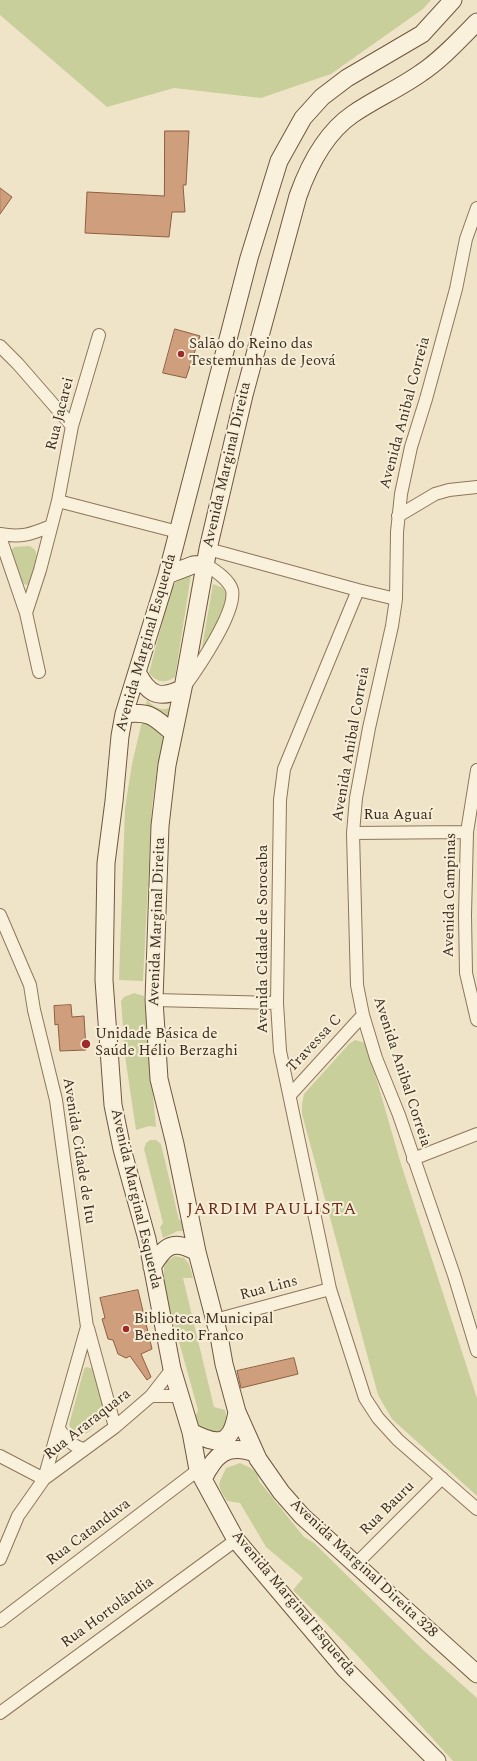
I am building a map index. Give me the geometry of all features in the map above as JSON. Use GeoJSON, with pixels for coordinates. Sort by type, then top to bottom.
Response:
{"type":"FeatureCollection","features":[{"type":"Feature","properties":{"kind":"main road","name":"Avenida Marginal Esquerda"},"geometry":{"type":"LineString","coordinates":[[437,1761],[345,1669],[236,1540],[201,1475],[191,1432],[172,1369],[147,1239],[122,1149],[113,1105],[104,980],[106,863],[120,736],[124,714],[138,674],[167,575],[249,258],[279,161],[303,118],[322,97],[367,66],[422,34],[453,0]]}},
{"type":"Feature","properties":{"kind":"main road","name":"Avenida Marginal Direita"},"geometry":{"type":"LineString","coordinates":[[215,1320],[197,1252],[159,1079],[154,1000],[162,803],[167,765],[207,557],[243,403],[273,286],[298,196],[305,176],[315,156],[330,135],[352,115],[420,74],[440,59],[477,22]]}},
{"type":"Feature","properties":{"kind":"main road"},"geometry":{"type":"LineString","coordinates":[[167,575],[194,565],[207,557]]}},
{"type":"Feature","properties":{"kind":"main road"},"geometry":{"type":"LineString","coordinates":[[138,674],[144,686],[156,694],[172,694],[183,688]]}},
{"type":"Feature","properties":{"kind":"main road"},"geometry":{"type":"LineString","coordinates":[[124,714],[140,712],[147,714],[157,719],[173,733]]}},
{"type":"Feature","properties":{"kind":"main road"},"geometry":{"type":"LineString","coordinates":[[152,1268],[159,1255],[167,1248],[184,1245],[197,1252]]}},
{"type":"Feature","properties":{"kind":"main road","name":"Avenida Marginal Direita 328"},"geometry":{"type":"LineString","coordinates":[[215,1320],[224,1364],[237,1412],[255,1453],[281,1492],[302,1516],[477,1674]]}},
{"type":"Feature","properties":{"kind":"main road"},"geometry":{"type":"LineString","coordinates":[[191,1432],[209,1441],[218,1442],[229,1435],[235,1424],[237,1412]]}},
{"type":"Feature","properties":{"kind":"main road"},"geometry":{"type":"LineString","coordinates":[[201,1475],[220,1454],[231,1449],[244,1449],[255,1453]]}},
{"type":"Feature","properties":{"kind":"street","name":"Avenida Anibal Correia"},"geometry":{"type":"LineString","coordinates":[[477,208],[466,239],[456,289],[411,448],[401,494],[398,516],[396,599],[392,626],[369,728],[356,798],[352,833],[357,985],[363,1015],[376,1058],[399,1115],[454,1275],[477,1351]]}},
{"type":"Feature","properties":{"kind":"street","name":"Rua Jacarei"},"geometry":{"type":"LineString","coordinates":[[26,613],[40,570],[58,501],[72,426],[99,335]]}},
{"type":"Feature","properties":{"kind":"street"},"geometry":{"type":"LineString","coordinates":[[0,346],[18,364],[72,426]]}},
{"type":"Feature","properties":{"kind":"street"},"geometry":{"type":"LineString","coordinates":[[398,516],[435,494],[449,490],[477,487]]}},
{"type":"Feature","properties":{"kind":"street"},"geometry":{"type":"LineString","coordinates":[[58,501],[178,532]]}},
{"type":"Feature","properties":{"kind":"street"},"geometry":{"type":"LineString","coordinates":[[39,672],[26,613],[0,535],[14,537],[28,535],[51,526]]}},
{"type":"Feature","properties":{"kind":"street"},"geometry":{"type":"LineString","coordinates":[[207,557],[396,599]]}},
{"type":"Feature","properties":{"kind":"street","name":"Avenida Marginal Direita"},"geometry":{"type":"LineString","coordinates":[[183,688],[199,666],[218,634],[226,618],[232,597],[229,585],[207,557]]}},
{"type":"Feature","properties":{"kind":"street","name":"Avenida Cidade de Sorocaba"},"geometry":{"type":"LineString","coordinates":[[358,590],[284,769],[280,800],[277,1002],[280,1051],[330,1288],[365,1398],[378,1418],[398,1440],[477,1509]]}},
{"type":"Feature","properties":{"kind":"street","name":"Avenida Campinas"},"geometry":{"type":"LineString","coordinates":[[477,770],[467,832],[472,868],[465,915],[477,1020]]}},
{"type":"Feature","properties":{"kind":"street","name":"Rua Aguaí"},"geometry":{"type":"LineString","coordinates":[[352,833],[467,832]]}},
{"type":"Feature","properties":{"kind":"street","name":"Avenida Cidade de Itu"},"geometry":{"type":"LineString","coordinates":[[0,915],[30,985],[34,1010],[56,1100],[87,1327],[115,1427]]}},
{"type":"Feature","properties":{"kind":"street"},"geometry":{"type":"LineString","coordinates":[[154,1000],[277,1002]]}},
{"type":"Feature","properties":{"kind":"street","name":"Travessa C"},"geometry":{"type":"LineString","coordinates":[[290,1095],[363,1015]]}},
{"type":"Feature","properties":{"kind":"street"},"geometry":{"type":"LineString","coordinates":[[413,1159],[477,1134]]}},
{"type":"Feature","properties":{"kind":"street","name":"Rua Lins"},"geometry":{"type":"LineString","coordinates":[[215,1320],[330,1288]]}},
{"type":"Feature","properties":{"kind":"street","name":"Avenida Cidade de Itu"},"geometry":{"type":"LineString","coordinates":[[0,1559],[18,1516],[44,1479],[87,1327]]}},
{"type":"Feature","properties":{"kind":"street","name":"Rua Araraquara"},"geometry":{"type":"LineString","coordinates":[[44,1479],[115,1427],[151,1396],[172,1369]]}},
{"type":"Feature","properties":{"kind":"street","name":"Rua Araraquara"},"geometry":{"type":"LineString","coordinates":[[151,1396],[180,1396]]}},
{"type":"Feature","properties":{"kind":"street"},"geometry":{"type":"LineString","coordinates":[[59,1429],[72,1444],[79,1448],[85,1449]]}},
{"type":"Feature","properties":{"kind":"street"},"geometry":{"type":"LineString","coordinates":[[0,1456],[44,1479]]}},
{"type":"Feature","properties":{"kind":"street","name":"Rua Catanduva"},"geometry":{"type":"LineString","coordinates":[[0,1621],[201,1475]]}},
{"type":"Feature","properties":{"kind":"street","name":"Rua Bauru"},"geometry":{"type":"LineString","coordinates":[[356,1564],[442,1478]]}},
{"type":"Feature","properties":{"kind":"street","name":"Rua Hortolândia"},"geometry":{"type":"LineString","coordinates":[[0,1713],[236,1540]]}},
{"type":"Feature","properties":{"kind":"green space"},"geometry":{"type":"Polygon","coordinates":[[[0,0],[431,0],[423,9],[331,74],[261,98],[174,88],[107,107],[0,15],[0,0]]]}},
{"type":"Feature","properties":{"kind":"green space"},"geometry":{"type":"Polygon","coordinates":[[[29,546],[35,550],[36,555],[32,578],[29,584],[26,585],[21,582],[11,551],[14,547],[29,546]]]}},
{"type":"Feature","properties":{"kind":"green space"},"geometry":{"type":"Polygon","coordinates":[[[191,575],[175,677],[168,681],[161,681],[149,673],[171,589],[176,582],[191,575]]]}},
{"type":"Feature","properties":{"kind":"green space"},"geometry":{"type":"Polygon","coordinates":[[[213,584],[223,588],[228,597],[218,623],[201,653],[213,584]]]}},
{"type":"Feature","properties":{"kind":"green space"},"geometry":{"type":"Polygon","coordinates":[[[147,700],[153,705],[162,709],[173,706],[158,763],[152,806],[143,981],[119,980],[125,808],[132,764],[147,700]]]}},
{"type":"Feature","properties":{"kind":"green space"},"geometry":{"type":"Polygon","coordinates":[[[134,993],[144,996],[156,1127],[149,1126],[136,1130],[125,1056],[121,1001],[124,997],[134,993]]]}},
{"type":"Feature","properties":{"kind":"green space"},"geometry":{"type":"Polygon","coordinates":[[[355,1040],[366,1043],[401,1164],[477,1398],[477,1496],[392,1419],[378,1395],[302,1114],[304,1094],[349,1044],[355,1040]]]}},
{"type":"Feature","properties":{"kind":"green space"},"geometry":{"type":"Polygon","coordinates":[[[150,1140],[156,1140],[161,1144],[179,1220],[185,1222],[187,1231],[178,1231],[163,1238],[160,1227],[163,1223],[144,1149],[146,1143],[150,1140]]]}},
{"type":"Feature","properties":{"kind":"green space"},"geometry":{"type":"Polygon","coordinates":[[[175,1256],[184,1258],[189,1264],[193,1278],[183,1278],[214,1407],[225,1410],[226,1414],[224,1426],[217,1433],[198,1428],[195,1418],[198,1410],[164,1288],[164,1266],[167,1261],[175,1256]]]}},
{"type":"Feature","properties":{"kind":"green space"},"geometry":{"type":"Polygon","coordinates":[[[86,1367],[93,1370],[101,1391],[103,1403],[100,1417],[96,1424],[86,1434],[80,1434],[74,1432],[69,1425],[84,1369],[86,1367]]]}},
{"type":"Feature","properties":{"kind":"green space"},"geometry":{"type":"Polygon","coordinates":[[[240,1463],[250,1468],[257,1474],[259,1481],[304,1537],[314,1543],[422,1649],[477,1698],[477,1761],[453,1761],[356,1654],[293,1590],[303,1578],[266,1547],[240,1503],[227,1501],[221,1491],[219,1484],[226,1468],[240,1463]]]}},
{"type":"Feature","properties":{"kind":"building"},"geometry":{"type":"Polygon","coordinates":[[[165,131],[189,131],[186,185],[183,185],[185,212],[172,212],[169,237],[85,233],[87,192],[164,196],[165,131]]]}},
{"type":"Feature","properties":{"kind":"building"},"geometry":{"type":"Polygon","coordinates":[[[0,188],[12,197],[0,214],[0,188]]]}},
{"type":"Feature","properties":{"kind":"building","name":"Salão do Reino das Testemunhas de Jeová"},"geometry":{"type":"Polygon","coordinates":[[[175,329],[200,336],[186,378],[163,373],[175,329]]]}},
{"type":"Feature","properties":{"kind":"building"},"geometry":{"type":"Polygon","coordinates":[[[71,1005],[72,1017],[84,1016],[86,1050],[60,1051],[58,1024],[55,1025],[54,1006],[71,1005]]]}},
{"type":"Feature","properties":{"kind":"building","name":"Biblioteca Municipal Benedito Franco"},"geometry":{"type":"Polygon","coordinates":[[[138,1290],[152,1349],[141,1354],[151,1377],[147,1380],[130,1356],[126,1358],[118,1354],[113,1340],[108,1339],[102,1319],[105,1318],[100,1298],[138,1290]]]}},
{"type":"Feature","properties":{"kind":"building"},"geometry":{"type":"Polygon","coordinates":[[[294,1358],[298,1374],[241,1388],[237,1371],[294,1358]]]}},
{"type":"Feature","properties":{"kind":"place","name":"Salão do Reino das Testemunhas de Jeová"},"geometry":{"type":"Point","coordinates":[181,354]}},
{"type":"Feature","properties":{"kind":"place","name":"Unidade Básica de Saúde Hélio Berzaghi"},"geometry":{"type":"Point","coordinates":[86,1044]}},
{"type":"Feature","properties":{"kind":"place","name":"Biblioteca Municipal Benedito Franco"},"geometry":{"type":"Point","coordinates":[126,1329]}},
{"type":"Feature","properties":{"kind":"district","name":"JARDIM PAULISTA"},"geometry":{"type":"Point","coordinates":[272,1211]}}]}
